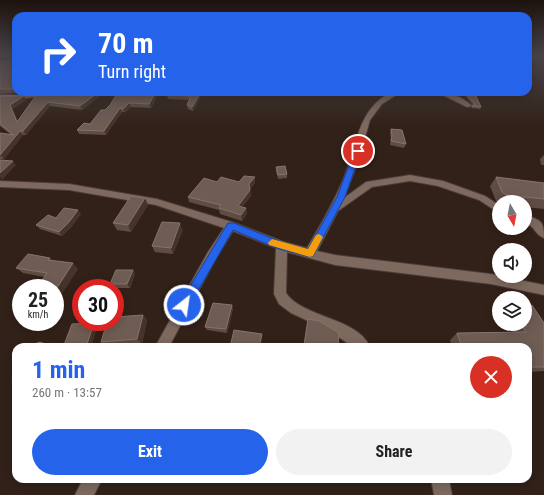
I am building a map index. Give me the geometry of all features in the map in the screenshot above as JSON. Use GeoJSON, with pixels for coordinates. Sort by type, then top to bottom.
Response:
{"type":"FeatureCollection","features":[{"type":"Feature","properties":{"kind":"street"},"geometry":{"type":"LineString","coordinates":[[0,97],[29,96]]}},
{"type":"Feature","properties":{"kind":"street"},"geometry":{"type":"LineString","coordinates":[[310,254],[341,197],[353,166],[366,120],[375,108],[391,96]]}},
{"type":"Feature","properties":{"kind":"street"},"geometry":{"type":"LineString","coordinates":[[450,96],[469,106]]}},
{"type":"Feature","properties":{"kind":"street"},"geometry":{"type":"LineString","coordinates":[[333,211],[369,184],[410,178],[440,183],[482,198],[492,205]]}},
{"type":"Feature","properties":{"kind":"street"},"geometry":{"type":"LineString","coordinates":[[0,184],[69,187],[157,202],[231,226],[282,246],[335,260],[491,279],[544,290]]}},
{"type":"Feature","properties":{"kind":"street"},"geometry":{"type":"LineString","coordinates":[[532,221],[535,222],[544,234]]}},
{"type":"Feature","properties":{"kind":"street"},"geometry":{"type":"LineString","coordinates":[[164,343],[208,262],[231,226]]}},
{"type":"Feature","properties":{"kind":"street"},"geometry":{"type":"LineString","coordinates":[[282,246],[280,294],[283,300],[292,307],[331,325],[358,343]]}},
{"type":"Feature","properties":{"kind":"street"},"geometry":{"type":"LineString","coordinates":[[84,495],[91,483]]}},
{"type":"Feature","properties":{"kind":"street"},"geometry":{"type":"LineString","coordinates":[[441,483],[443,495]]}},
{"type":"Feature","properties":{"kind":"building"},"geometry":{"type":"Polygon","coordinates":[[[0,78],[12,78],[12,89],[0,89],[0,78]]]}},
{"type":"Feature","properties":{"kind":"building"},"geometry":{"type":"Polygon","coordinates":[[[0,96],[24,96],[10,105],[17,122],[36,96],[94,96],[80,106],[48,102],[23,131],[20,131],[0,155],[0,133],[14,135],[0,124],[0,96]]]}},
{"type":"Feature","properties":{"kind":"building"},"geometry":{"type":"Polygon","coordinates":[[[116,96],[154,96],[149,104],[129,103],[123,109],[120,108],[104,131],[77,130],[84,123],[90,124],[101,110],[105,110],[116,96]]]}},
{"type":"Feature","properties":{"kind":"building"},"geometry":{"type":"Polygon","coordinates":[[[191,96],[199,96],[192,107],[187,105],[191,96]]]}},
{"type":"Feature","properties":{"kind":"building"},"geometry":{"type":"Polygon","coordinates":[[[468,96],[476,96],[481,107],[472,106],[475,104],[468,96]]]}},
{"type":"Feature","properties":{"kind":"building"},"geometry":{"type":"Polygon","coordinates":[[[391,129],[402,130],[406,144],[391,141],[391,129]]]}},
{"type":"Feature","properties":{"kind":"building"},"geometry":{"type":"Polygon","coordinates":[[[0,160],[13,161],[0,173],[0,160]]]}},
{"type":"Feature","properties":{"kind":"building"},"geometry":{"type":"Polygon","coordinates":[[[285,166],[287,174],[278,175],[276,167],[285,166]]]}},
{"type":"Feature","properties":{"kind":"building"},"geometry":{"type":"Polygon","coordinates":[[[244,176],[255,177],[249,184],[250,190],[238,206],[246,208],[241,215],[219,208],[221,205],[188,197],[204,178],[217,182],[221,177],[239,182],[244,176]]]}},
{"type":"Feature","properties":{"kind":"building"},"geometry":{"type":"Polygon","coordinates":[[[496,177],[544,183],[544,199],[532,198],[532,195],[506,195],[502,192],[496,177]]]}},
{"type":"Feature","properties":{"kind":"building"},"geometry":{"type":"Polygon","coordinates":[[[131,196],[145,198],[128,225],[113,223],[131,196]]]}},
{"type":"Feature","properties":{"kind":"building"},"geometry":{"type":"Polygon","coordinates":[[[64,208],[78,210],[59,232],[36,225],[48,215],[56,218],[64,208]]]}},
{"type":"Feature","properties":{"kind":"building"},"geometry":{"type":"Polygon","coordinates":[[[162,222],[180,223],[171,248],[152,246],[162,222]]]}},
{"type":"Feature","properties":{"kind":"building"},"geometry":{"type":"Polygon","coordinates":[[[28,254],[50,258],[48,260],[73,263],[63,279],[43,279],[47,273],[16,268],[28,254]]]}},
{"type":"Feature","properties":{"kind":"building"},"geometry":{"type":"Polygon","coordinates":[[[116,270],[133,270],[127,284],[124,284],[124,279],[112,279],[116,270]]]}},
{"type":"Feature","properties":{"kind":"building"},"geometry":{"type":"Polygon","coordinates":[[[213,303],[232,305],[226,329],[205,327],[213,303]]]}},
{"type":"Feature","properties":{"kind":"building"},"geometry":{"type":"Polygon","coordinates":[[[532,305],[544,323],[544,367],[532,367],[532,343],[461,343],[457,333],[532,331],[532,305]]]}},
{"type":"Feature","properties":{"kind":"building"},"geometry":{"type":"Polygon","coordinates":[[[143,315],[137,339],[101,342],[104,331],[124,331],[124,316],[143,315]]]}},
{"type":"Feature","properties":{"kind":"building"},"geometry":{"type":"Polygon","coordinates":[[[308,319],[319,321],[339,333],[338,343],[304,343],[308,319]]]}},
{"type":"Feature","properties":{"kind":"building"},"geometry":{"type":"Polygon","coordinates":[[[72,324],[72,331],[91,331],[87,343],[65,343],[72,324]]]}},
{"type":"Feature","properties":{"kind":"building"},"geometry":{"type":"Polygon","coordinates":[[[234,330],[262,334],[260,343],[231,343],[234,330]]]}},
{"type":"Feature","properties":{"kind":"slow traffic"},"geometry":{"type":"LineString","coordinates":[[272,243],[310,254],[319,237]]}},
{"type":"Feature","properties":{"kind":"route"},"geometry":{"type":"LineString","coordinates":[[184,305],[212,255],[231,226],[282,246],[310,254],[341,197],[358,151]]}}]}
